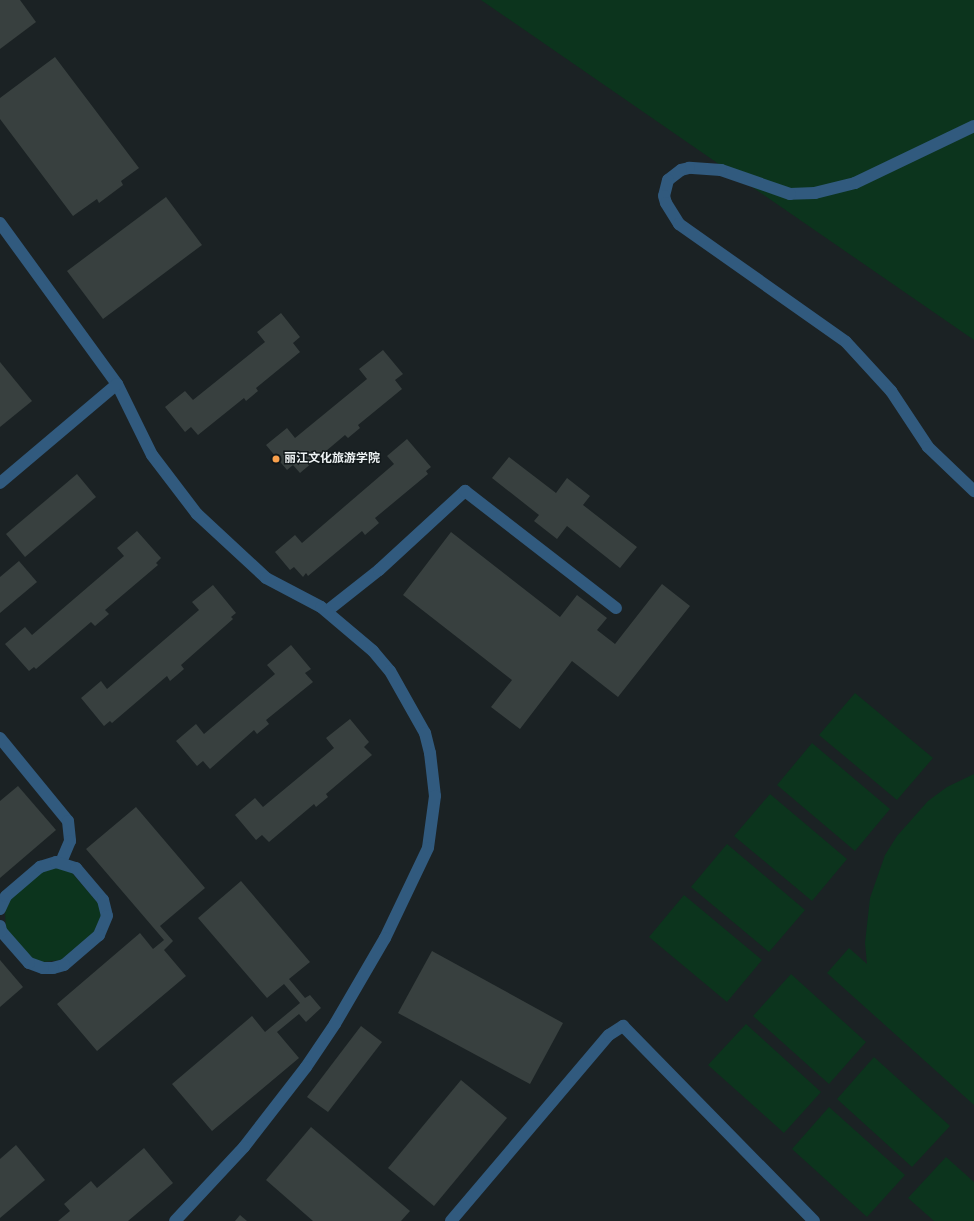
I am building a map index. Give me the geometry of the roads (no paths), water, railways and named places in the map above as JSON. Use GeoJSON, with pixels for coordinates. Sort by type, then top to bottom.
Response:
{"type":"FeatureCollection","features":[{"type":"Feature","properties":{"kind":"street"},"geometry":{"type":"LineString","coordinates":[[974,126],[855,183],[815,193],[790,194],[721,170],[689,168],[681,170],[668,180],[664,196],[671,213],[679,224],[846,342],[891,391],[928,447],[974,491]]}},
{"type":"Feature","properties":{"kind":"street"},"geometry":{"type":"LineString","coordinates":[[0,223],[117,384],[152,455],[197,514],[266,578],[328,611],[373,651],[390,671],[425,733],[430,753],[435,796],[428,848],[382,944],[306,1067],[244,1146],[175,1221]]}},
{"type":"Feature","properties":{"kind":"street"},"geometry":{"type":"LineString","coordinates":[[0,483],[117,384]]}},
{"type":"Feature","properties":{"kind":"street"},"geometry":{"type":"LineString","coordinates":[[328,611],[379,570],[465,491],[616,608]]}},
{"type":"Feature","properties":{"kind":"street"},"geometry":{"type":"LineString","coordinates":[[0,738],[68,821],[70,841],[62,862]]}},
{"type":"Feature","properties":{"kind":"street"},"geometry":{"type":"LineString","coordinates":[[0,909],[6,896],[40,867],[48,863],[62,862],[76,868],[103,900],[106,916],[99,935],[64,965],[43,968],[29,963],[1,931],[0,926]]}},
{"type":"Feature","properties":{"kind":"street"},"geometry":{"type":"LineString","coordinates":[[451,1221],[609,1035],[623,1026],[814,1221]]}},
{"type":"Feature","properties":{"kind":"place","name":"丽江文化旅游学院"},"geometry":{"type":"Point","coordinates":[276,459]}}]}
